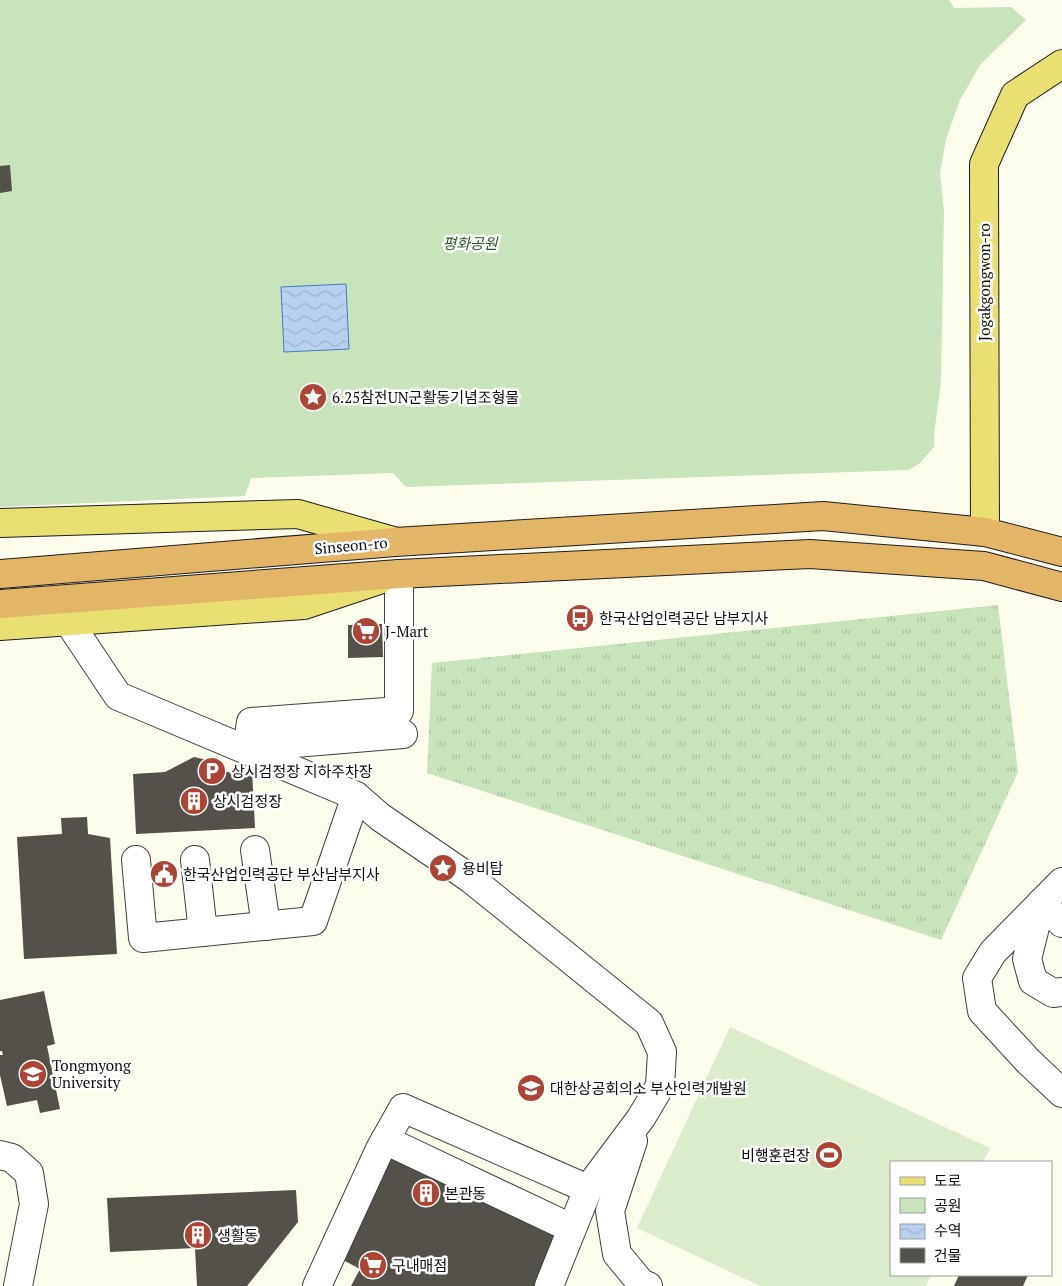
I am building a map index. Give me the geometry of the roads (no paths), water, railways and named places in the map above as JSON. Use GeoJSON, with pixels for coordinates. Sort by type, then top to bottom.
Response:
{"type":"FeatureCollection","features":[{"type":"Feature","properties":{"kind":"highway"},"geometry":{"type":"LineString","coordinates":[[395,542],[823,516],[985,532],[1062,552]]}},
{"type":"Feature","properties":{"kind":"highway","name":"Sinseon-ro"},"geometry":{"type":"LineString","coordinates":[[0,574],[395,542]]}},
{"type":"Feature","properties":{"kind":"highway"},"geometry":{"type":"LineString","coordinates":[[0,604],[400,574],[810,554],[984,566],[1062,587]]}},
{"type":"Feature","properties":{"kind":"main road","name":"Jogakgongwon-ro"},"geometry":{"type":"LineString","coordinates":[[985,532],[984,164],[1015,95],[1062,64]]}},
{"type":"Feature","properties":{"kind":"main road","name":"Sinseon-ro"},"geometry":{"type":"LineString","coordinates":[[0,523],[298,514],[395,542]]}},
{"type":"Feature","properties":{"kind":"main road"},"geometry":{"type":"LineString","coordinates":[[0,626],[304,604],[400,574]]}},
{"type":"Feature","properties":{"kind":"street"},"geometry":{"type":"LineString","coordinates":[[256,754],[251,722],[399,712],[400,574]]}},
{"type":"Feature","properties":{"kind":"street"},"geometry":{"type":"LineString","coordinates":[[68,620],[118,696],[356,796],[380,817],[471,879],[649,1023],[662,1052],[660,1086],[641,1118],[588,1189],[548,1286]]}},
{"type":"Feature","properties":{"kind":"street"},"geometry":{"type":"LineString","coordinates":[[256,754],[271,745],[403,734]]}},
{"type":"Feature","properties":{"kind":"street"},"geometry":{"type":"LineString","coordinates":[[136,860],[144,938],[313,921],[356,796]]}},
{"type":"Feature","properties":{"kind":"street"},"geometry":{"type":"LineString","coordinates":[[255,850],[266,926]]}},
{"type":"Feature","properties":{"kind":"street"},"geometry":{"type":"LineString","coordinates":[[195,860],[203,932]]}},
{"type":"Feature","properties":{"kind":"street"},"geometry":{"type":"LineString","coordinates":[[1060,1087],[1028,1061],[982,1011],[977,978],[993,952],[1062,882]]}},
{"type":"Feature","properties":{"kind":"street"},"geometry":{"type":"LineString","coordinates":[[1041,903],[1062,923]]}},
{"type":"Feature","properties":{"kind":"street"},"geometry":{"type":"LineString","coordinates":[[1041,903],[1027,958],[1034,981],[1053,992],[1062,992]]}},
{"type":"Feature","properties":{"kind":"street"},"geometry":{"type":"LineString","coordinates":[[317,1286],[384,1140],[404,1108],[588,1189]]}},
{"type":"Feature","properties":{"kind":"street"},"geometry":{"type":"LineString","coordinates":[[641,1118],[610,1211],[618,1254],[641,1283],[648,1286]]}},
{"type":"Feature","properties":{"kind":"street"},"geometry":{"type":"LineString","coordinates":[[384,1140],[571,1228]]}},
{"type":"Feature","properties":{"kind":"street"},"geometry":{"type":"LineString","coordinates":[[0,1156],[12,1158],[29,1173],[34,1204],[18,1286]]}},
{"type":"Feature","properties":{"kind":"water"},"geometry":{"type":"Polygon","coordinates":[[[346,284],[349,349],[284,352],[281,287],[346,284]]]}},
{"type":"Feature","properties":{"kind":"place","name":"6.25참전UN군활동기념조형물"},"geometry":{"type":"Point","coordinates":[313,397]}},
{"type":"Feature","properties":{"kind":"place","name":"한국산업인력공단 남부지사"},"geometry":{"type":"Point","coordinates":[580,618]}},
{"type":"Feature","properties":{"kind":"place","name":"J-Mart"},"geometry":{"type":"Point","coordinates":[366,631]}},
{"type":"Feature","properties":{"kind":"place","name":"상시검정장 지하주차장"},"geometry":{"type":"Point","coordinates":[212,771]}},
{"type":"Feature","properties":{"kind":"place","name":"상시검정장"},"geometry":{"type":"Point","coordinates":[194,801]}},
{"type":"Feature","properties":{"kind":"place","name":"용비탑"},"geometry":{"type":"Point","coordinates":[443,868]}},
{"type":"Feature","properties":{"kind":"place","name":"한국산업인력공단 부산남부지사"},"geometry":{"type":"Point","coordinates":[164,874]}},
{"type":"Feature","properties":{"kind":"place","name":"Tongmyong University"},"geometry":{"type":"Point","coordinates":[33,1074]}},
{"type":"Feature","properties":{"kind":"place","name":"대한상공회의소 부산인력개발원"},"geometry":{"type":"Point","coordinates":[531,1088]}},
{"type":"Feature","properties":{"kind":"place","name":"비행훈련장"},"geometry":{"type":"Point","coordinates":[829,1155]}},
{"type":"Feature","properties":{"kind":"place","name":"본관동"},"geometry":{"type":"Point","coordinates":[426,1193]}},
{"type":"Feature","properties":{"kind":"place","name":"생활동"},"geometry":{"type":"Point","coordinates":[198,1235]}},
{"type":"Feature","properties":{"kind":"place","name":"구내매점"},"geometry":{"type":"Point","coordinates":[373,1265]}},
{"type":"Feature","properties":{"kind":"park label","name":"평화공원"},"geometry":{"type":"Point","coordinates":[470,243]}}]}
